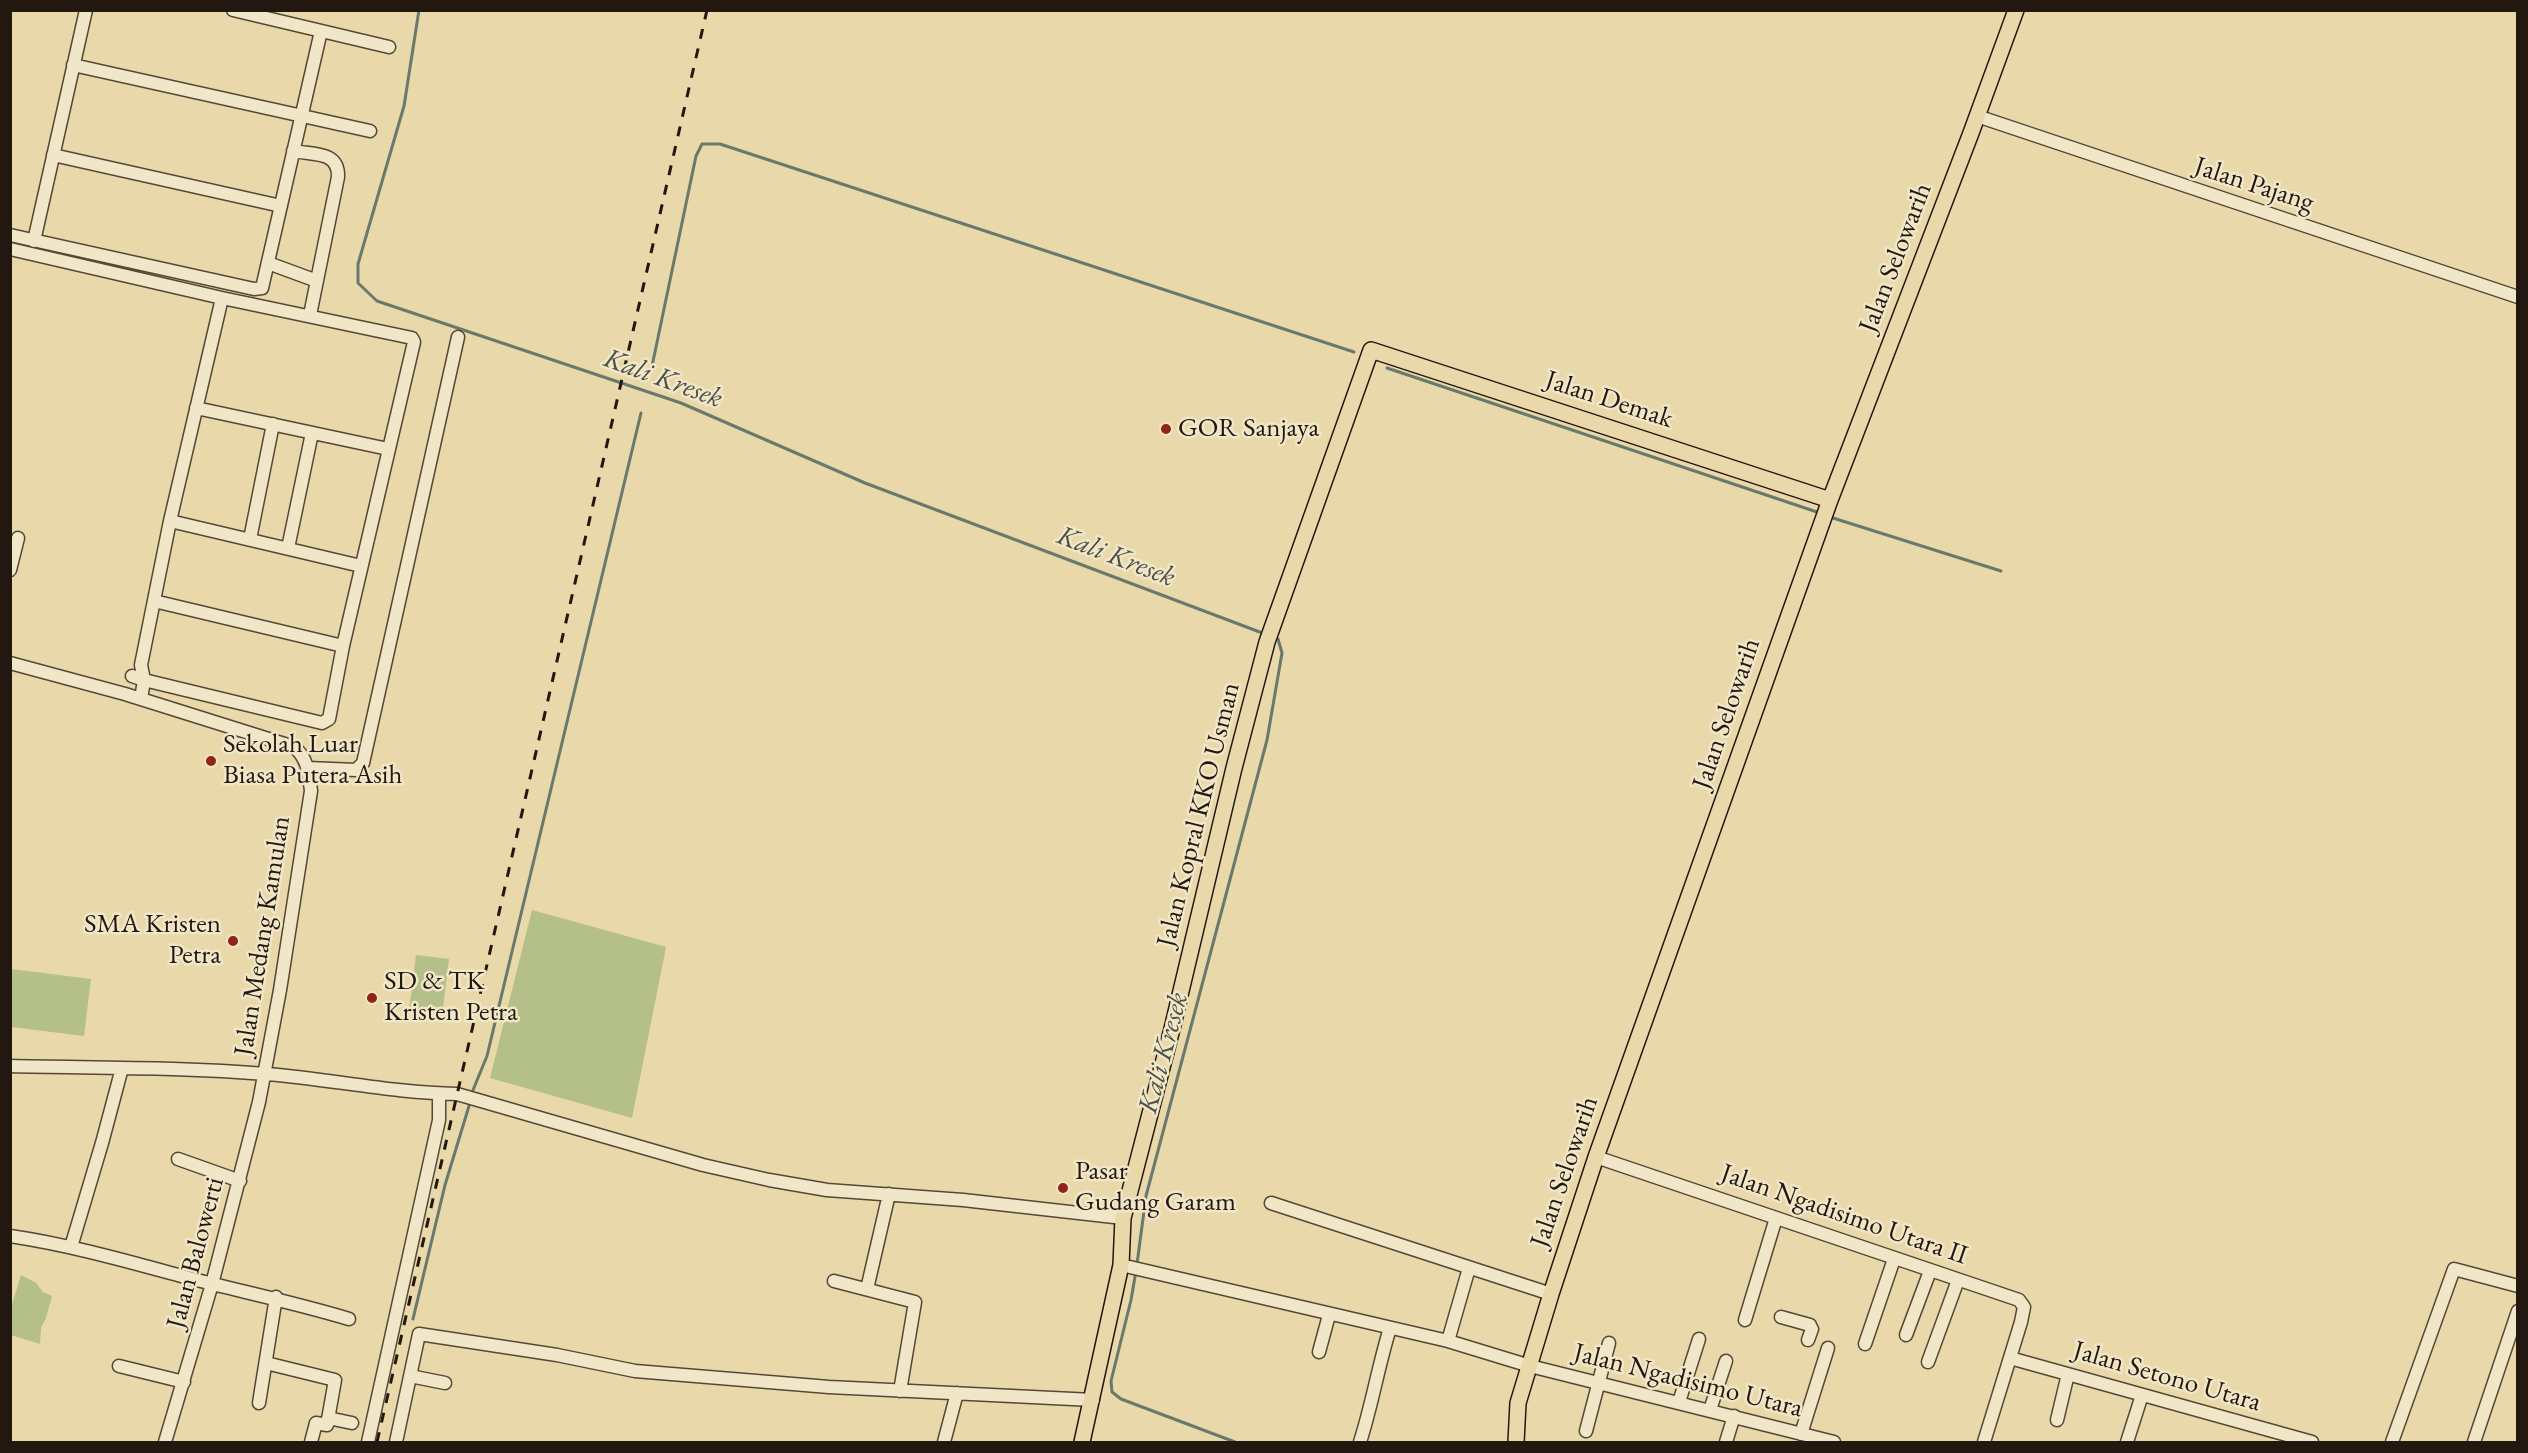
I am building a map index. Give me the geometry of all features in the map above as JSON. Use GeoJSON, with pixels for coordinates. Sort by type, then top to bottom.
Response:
{"type":"FeatureCollection","features":[{"type":"Feature","properties":{"kind":"main road","name":"Jalan Selowarih"},"geometry":{"type":"LineString","coordinates":[[1515,1443],[1516,1415],[1551,1294],[1596,1157],[1830,500],[2016,10]]}},
{"type":"Feature","properties":{"kind":"main road","name":"Jalan Demak"},"geometry":{"type":"LineString","coordinates":[[1371,350],[1830,500]]}},
{"type":"Feature","properties":{"kind":"main road","name":"Jalan Kopral KKO Usman"},"geometry":{"type":"LineString","coordinates":[[1082,1443],[1129,1266],[1123,1218],[1172,1029],[1234,768],[1269,638],[1371,350]]}},
{"type":"Feature","properties":{"kind":"street"},"geometry":{"type":"LineString","coordinates":[[34,241],[86,10]]}},
{"type":"Feature","properties":{"kind":"street"},"geometry":{"type":"LineString","coordinates":[[233,10],[389,47]]}},
{"type":"Feature","properties":{"kind":"street"},"geometry":{"type":"LineString","coordinates":[[10,235],[258,290],[264,285],[321,31]]}},
{"type":"Feature","properties":{"kind":"street"},"geometry":{"type":"LineString","coordinates":[[73,65],[370,131]]}},
{"type":"Feature","properties":{"kind":"street","name":"Jalan Pajang"},"geometry":{"type":"LineString","coordinates":[[1977,116],[2517,297]]}},
{"type":"Feature","properties":{"kind":"street"},"geometry":{"type":"LineString","coordinates":[[293,152],[329,158],[335,160],[339,165],[310,315]]}},
{"type":"Feature","properties":{"kind":"street"},"geometry":{"type":"LineString","coordinates":[[53,155],[281,206]]}},
{"type":"Feature","properties":{"kind":"street"},"geometry":{"type":"LineString","coordinates":[[10,249],[222,298],[412,338],[414,342],[388,449],[329,719],[322,723],[132,676]]}},
{"type":"Feature","properties":{"kind":"street"},"geometry":{"type":"LineString","coordinates":[[268,263],[317,281]]}},
{"type":"Feature","properties":{"kind":"street"},"geometry":{"type":"LineString","coordinates":[[141,699],[144,680],[141,665],[170,521],[222,298]]}},
{"type":"Feature","properties":{"kind":"street"},"geometry":{"type":"LineString","coordinates":[[10,663],[141,699],[294,747],[302,754],[308,768],[356,770],[363,763],[458,337]]}},
{"type":"Feature","properties":{"kind":"street"},"geometry":{"type":"LineString","coordinates":[[196,408],[388,449]]}},
{"type":"Feature","properties":{"kind":"street"},"geometry":{"type":"LineString","coordinates":[[250,539],[273,424]]}},
{"type":"Feature","properties":{"kind":"street"},"geometry":{"type":"LineString","coordinates":[[288,548],[312,433]]}},
{"type":"Feature","properties":{"kind":"street"},"geometry":{"type":"LineString","coordinates":[[170,521],[362,566]]}},
{"type":"Feature","properties":{"kind":"street"},"geometry":{"type":"LineString","coordinates":[[10,570],[18,538]]}},
{"type":"Feature","properties":{"kind":"street"},"geometry":{"type":"LineString","coordinates":[[154,601],[344,646]]}},
{"type":"Feature","properties":{"kind":"street"},"geometry":{"type":"LineString","coordinates":[[124,694],[132,676],[141,665]]}},
{"type":"Feature","properties":{"kind":"street","name":"Jalan Medang Kamulan"},"geometry":{"type":"LineString","coordinates":[[265,1074],[311,791],[308,768]]}},
{"type":"Feature","properties":{"kind":"street"},"geometry":{"type":"LineString","coordinates":[[10,1066],[162,1067],[265,1074],[466,1097],[703,1165],[769,1180],[827,1190],[889,1194],[1123,1218]]}},
{"type":"Feature","properties":{"kind":"street"},"geometry":{"type":"LineString","coordinates":[[71,1247],[122,1068]]}},
{"type":"Feature","properties":{"kind":"street","name":"Jalan Balowerti"},"geometry":{"type":"LineString","coordinates":[[165,1443],[213,1284],[265,1074]]}},
{"type":"Feature","properties":{"kind":"street"},"geometry":{"type":"LineString","coordinates":[[368,1443],[439,1120],[439,1094]]}},
{"type":"Feature","properties":{"kind":"street","name":"Jalan Ngadisimo Utara II"},"geometry":{"type":"LineString","coordinates":[[1596,1157],[2019,1300],[2024,1307],[2010,1358]]}},
{"type":"Feature","properties":{"kind":"street"},"geometry":{"type":"LineString","coordinates":[[178,1159],[240,1181]]}},
{"type":"Feature","properties":{"kind":"street"},"geometry":{"type":"LineString","coordinates":[[867,1289],[889,1194]]}},
{"type":"Feature","properties":{"kind":"street"},"geometry":{"type":"LineString","coordinates":[[1271,1203],[1551,1294]]}},
{"type":"Feature","properties":{"kind":"street"},"geometry":{"type":"LineString","coordinates":[[1745,1320],[1776,1218]]}},
{"type":"Feature","properties":{"kind":"street"},"geometry":{"type":"LineString","coordinates":[[10,1236],[71,1247],[213,1284],[276,1297],[349,1319]]}},
{"type":"Feature","properties":{"kind":"street"},"geometry":{"type":"LineString","coordinates":[[1865,1344],[1894,1259]]}},
{"type":"Feature","properties":{"kind":"street","name":"Jalan Ngadisimo Utara"},"geometry":{"type":"LineString","coordinates":[[1129,1266],[1329,1315],[1448,1341],[1530,1366],[1834,1443]]}},
{"type":"Feature","properties":{"kind":"street"},"geometry":{"type":"LineString","coordinates":[[1448,1341],[1469,1268]]}},
{"type":"Feature","properties":{"kind":"street"},"geometry":{"type":"LineString","coordinates":[[2392,1443],[2454,1269],[2517,1286]]}},
{"type":"Feature","properties":{"kind":"street"},"geometry":{"type":"LineString","coordinates":[[1906,1335],[1930,1271]]}},
{"type":"Feature","properties":{"kind":"street"},"geometry":{"type":"LineString","coordinates":[[1928,1362],[1959,1280]]}},
{"type":"Feature","properties":{"kind":"street"},"geometry":{"type":"LineString","coordinates":[[834,1281],[915,1302],[900,1390]]}},
{"type":"Feature","properties":{"kind":"street"},"geometry":{"type":"LineString","coordinates":[[259,1403],[276,1297]]}},
{"type":"Feature","properties":{"kind":"street"},"geometry":{"type":"LineString","coordinates":[[2474,1443],[2517,1311]]}},
{"type":"Feature","properties":{"kind":"street"},"geometry":{"type":"LineString","coordinates":[[1319,1352],[1329,1315]]}},
{"type":"Feature","properties":{"kind":"street"},"geometry":{"type":"LineString","coordinates":[[1781,1317],[1810,1332]]}},
{"type":"Feature","properties":{"kind":"street"},"geometry":{"type":"LineString","coordinates":[[1360,1443],[1372,1403],[1372,1390],[1390,1329]]}},
{"type":"Feature","properties":{"kind":"street"},"geometry":{"type":"LineString","coordinates":[[396,1443],[419,1334],[556,1355],[635,1371],[957,1394],[1093,1400]]}},
{"type":"Feature","properties":{"kind":"street"},"geometry":{"type":"LineString","coordinates":[[1679,1402],[1699,1339]]}},
{"type":"Feature","properties":{"kind":"street"},"geometry":{"type":"LineString","coordinates":[[1586,1431],[1609,1343]]}},
{"type":"Feature","properties":{"kind":"street"},"geometry":{"type":"LineString","coordinates":[[1801,1434],[1828,1348]]}},
{"type":"Feature","properties":{"kind":"street"},"geometry":{"type":"LineString","coordinates":[[1984,1443],[2010,1358]]}},
{"type":"Feature","properties":{"kind":"street","name":"Jalan Setono Utara"},"geometry":{"type":"LineString","coordinates":[[2010,1358],[2142,1395],[2283,1439],[2312,1443]]}},
{"type":"Feature","properties":{"kind":"street"},"geometry":{"type":"LineString","coordinates":[[1710,1410],[1726,1361]]}},
{"type":"Feature","properties":{"kind":"street"},"geometry":{"type":"LineString","coordinates":[[266,1363],[335,1380],[327,1425],[316,1423],[311,1443]]}},
{"type":"Feature","properties":{"kind":"street"},"geometry":{"type":"LineString","coordinates":[[119,1366],[184,1382]]}},
{"type":"Feature","properties":{"kind":"street"},"geometry":{"type":"LineString","coordinates":[[2057,1420],[2068,1374]]}},
{"type":"Feature","properties":{"kind":"street"},"geometry":{"type":"LineString","coordinates":[[410,1376],[446,1383]]}},
{"type":"Feature","properties":{"kind":"street"},"geometry":{"type":"LineString","coordinates":[[944,1443],[957,1394]]}},
{"type":"Feature","properties":{"kind":"street"},"geometry":{"type":"LineString","coordinates":[[2127,1443],[2142,1395]]}},
{"type":"Feature","properties":{"kind":"street"},"geometry":{"type":"LineString","coordinates":[[1726,1443],[1734,1416]]}},
{"type":"Feature","properties":{"kind":"street"},"geometry":{"type":"LineString","coordinates":[[328,1418],[352,1423]]}},
{"type":"Feature","properties":{"kind":"green space"},"geometry":{"type":"Polygon","coordinates":[[[532,910],[666,947],[632,1118],[490,1078],[532,910]]]}},
{"type":"Feature","properties":{"kind":"green space"},"geometry":{"type":"Polygon","coordinates":[[[416,955],[449,959],[442,1016],[409,1011],[416,955]]]}},
{"type":"Feature","properties":{"kind":"green space"},"geometry":{"type":"Polygon","coordinates":[[[11,969],[91,979],[84,1036],[11,1027],[11,969]]]}},
{"type":"Feature","properties":{"kind":"green space"},"geometry":{"type":"Polygon","coordinates":[[[21,1275],[52,1296],[41,1328],[40,1344],[11,1335],[11,1308],[21,1275]]]}},
{"type":"Feature","properties":{"kind":"waterway","name":"Kali Kresek"},"geometry":{"type":"LineString","coordinates":[[419,10],[404,106],[358,264],[358,283],[377,301],[681,403],[865,483],[1265,634]]}},
{"type":"Feature","properties":{"kind":"waterway"},"geometry":{"type":"LineString","coordinates":[[651,371],[696,156],[702,144],[720,144],[1354,352]]}},
{"type":"Feature","properties":{"kind":"waterway"},"geometry":{"type":"LineString","coordinates":[[1387,368],[1817,512]]}},
{"type":"Feature","properties":{"kind":"waterway"},"geometry":{"type":"LineString","coordinates":[[473,1090],[487,1056],[641,413]]}},
{"type":"Feature","properties":{"kind":"waterway"},"geometry":{"type":"LineString","coordinates":[[1833,518],[2001,571]]}},
{"type":"Feature","properties":{"kind":"waterway","name":"Kali Kresek"},"geometry":{"type":"LineString","coordinates":[[1137,1264],[1146,1196],[1267,740],[1282,653],[1278,639],[1274,638]]}},
{"type":"Feature","properties":{"kind":"waterway"},"geometry":{"type":"LineString","coordinates":[[413,1319],[445,1185],[469,1106]]}},
{"type":"Feature","properties":{"kind":"waterway","name":"Kali Kresek"},"geometry":{"type":"LineString","coordinates":[[1136,1271],[1111,1381],[1112,1392],[1121,1399],[1235,1442]]}},
{"type":"Feature","properties":{"kind":"railway"},"geometry":{"type":"LineString","coordinates":[[377,1442],[707,10]]}},
{"type":"Feature","properties":{"kind":"place","name":"GOR Sanjaya"},"geometry":{"type":"Point","coordinates":[1166,429]}},
{"type":"Feature","properties":{"kind":"place","name":"Sekolah Luar Biasa Putera Asih"},"geometry":{"type":"Point","coordinates":[211,761]}},
{"type":"Feature","properties":{"kind":"place","name":"SMA Kristen Petra"},"geometry":{"type":"Point","coordinates":[233,941]}},
{"type":"Feature","properties":{"kind":"place","name":"SD & TK Kristen Petra"},"geometry":{"type":"Point","coordinates":[372,998]}},
{"type":"Feature","properties":{"kind":"place","name":"Pasar Gudang Garam"},"geometry":{"type":"Point","coordinates":[1063,1188]}}]}
